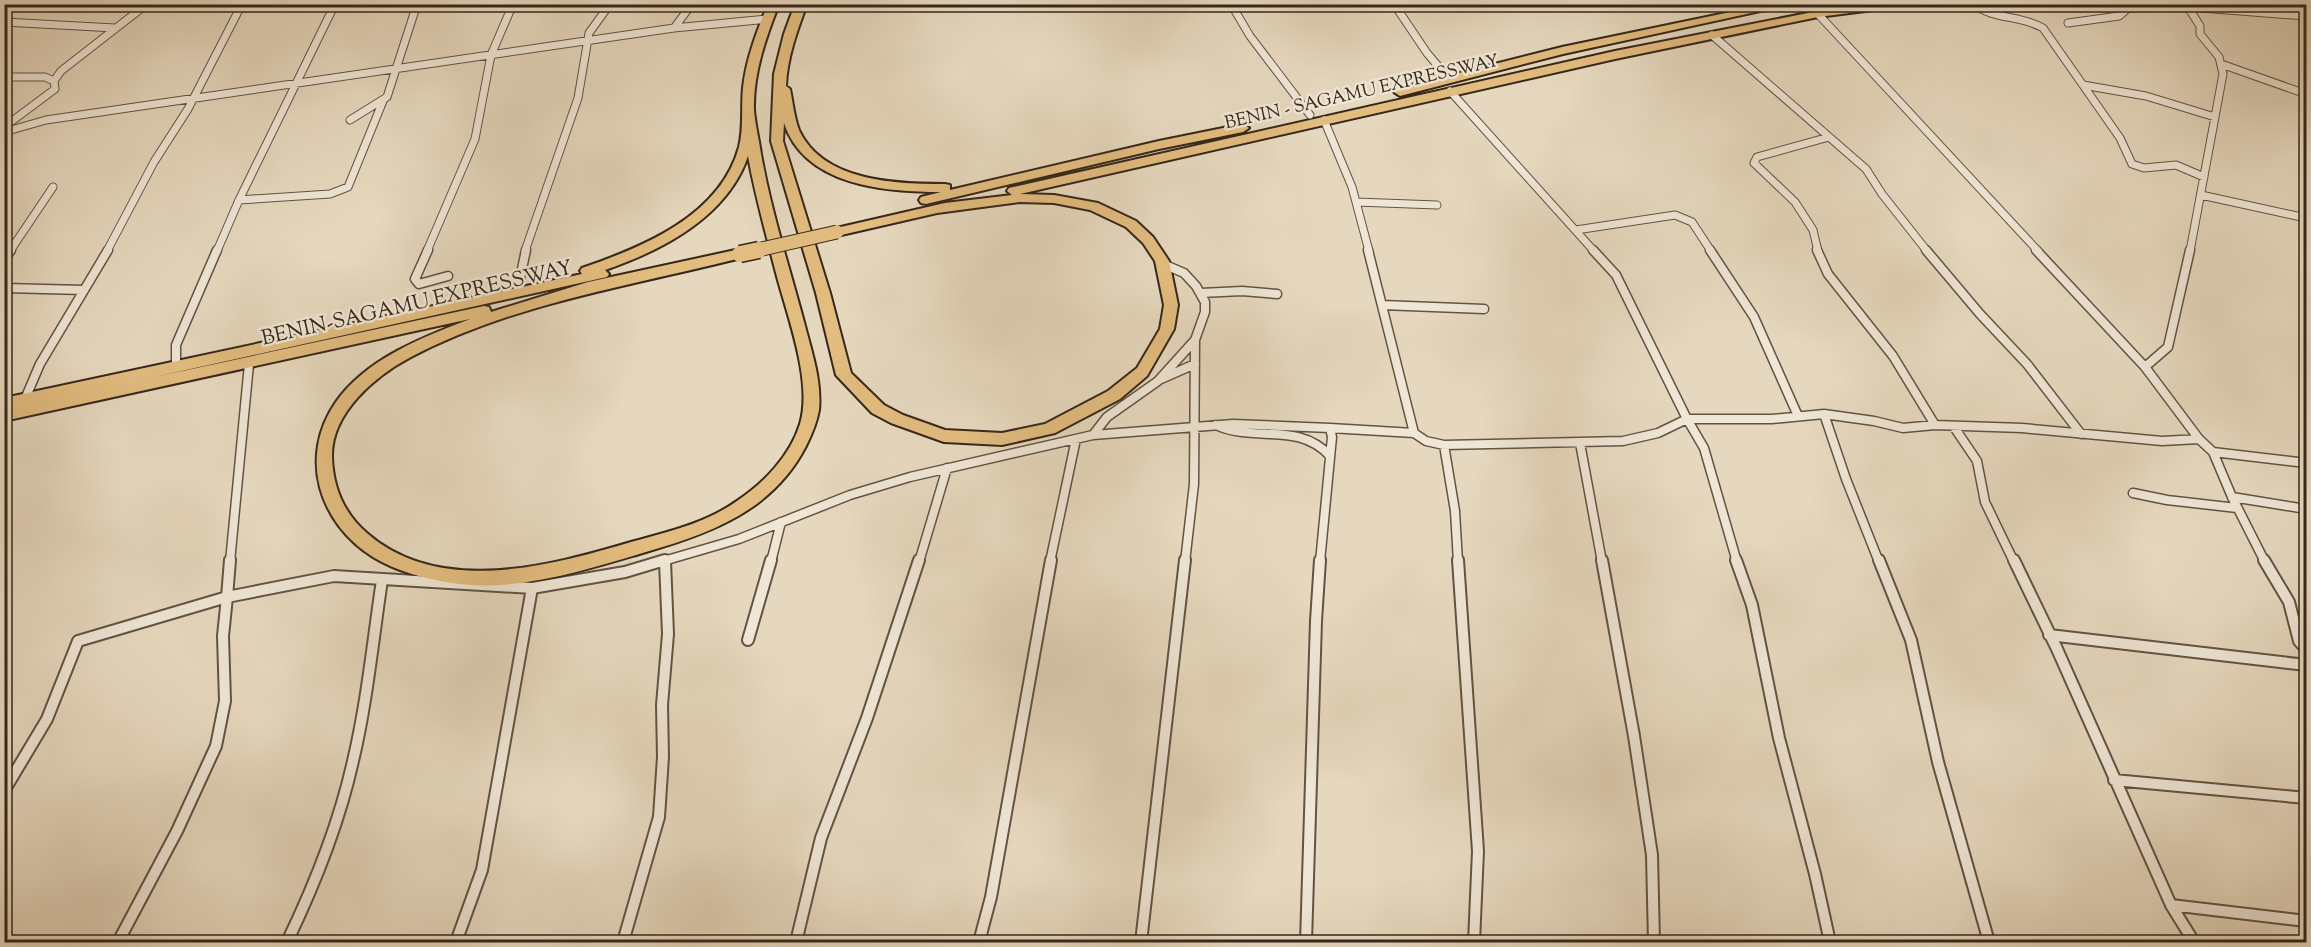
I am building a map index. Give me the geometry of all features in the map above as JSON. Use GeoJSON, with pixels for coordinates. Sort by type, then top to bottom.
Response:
{"type":"FeatureCollection","features":[{"type":"Feature","properties":{"kind":"highway"},"geometry":{"type":"LineString","coordinates":[[517,292],[602,266],[657,242],[712,205],[740,168],[746,144],[750,78],[774,4]]}},
{"type":"Feature","properties":{"kind":"highway"},"geometry":{"type":"LineString","coordinates":[[801,4],[790,34],[780,74],[777,141],[823,293],[844,375],[878,409],[897,419],[944,436],[1002,439],[1049,429],[1114,395],[1142,372],[1167,329],[1171,305],[1163,264],[1148,240],[1131,224],[1093,206],[1054,199],[1019,198],[936,209]]}},
{"type":"Feature","properties":{"kind":"highway"},"geometry":{"type":"LineString","coordinates":[[835,227],[1040,173],[1185,139],[1449,85],[1600,42],[1788,4]]}},
{"type":"Feature","properties":{"kind":"highway"},"geometry":{"type":"LineString","coordinates":[[2300,4],[2306,14]]}},
{"type":"Feature","properties":{"kind":"highway","name":"BENIN - SAGAMU EXPRESSWAY"},"geometry":{"type":"LineString","coordinates":[[835,227],[936,209],[1324,120],[1449,85],[1818,14],[1889,5]]}},
{"type":"Feature","properties":{"kind":"highway"},"geometry":{"type":"LineString","coordinates":[[780,74],[795,134],[809,153],[837,171],[867,182],[913,189],[952,188],[1040,173]]}},
{"type":"Feature","properties":{"kind":"highway"},"geometry":{"type":"LineString","coordinates":[[598,285],[446,333],[378,369],[355,389],[336,415],[327,437],[324,453],[326,482],[333,504],[348,525],[369,546],[396,561],[436,573],[468,578],[502,578],[572,567],[673,538],[727,516],[752,500],[774,480],[792,459],[809,420],[810,375],[761,186],[748,112]]}},
{"type":"Feature","properties":{"kind":"highway","name":"BENIN-SAGAMU EXPRESSWAY"},"geometry":{"type":"LineString","coordinates":[[4,415],[249,364],[598,285],[835,227]]}},
{"type":"Feature","properties":{"kind":"highway"},"geometry":{"type":"LineString","coordinates":[[4,404],[517,292],[739,250]]}},
{"type":"Feature","properties":{"kind":"street"},"geometry":{"type":"LineString","coordinates":[[4,129],[55,89],[54,81],[61,71],[147,4]]}},
{"type":"Feature","properties":{"kind":"street"},"geometry":{"type":"LineString","coordinates":[[25,399],[40,364],[124,222],[154,162],[192,100],[242,4]]}},
{"type":"Feature","properties":{"kind":"street"},"geometry":{"type":"LineString","coordinates":[[176,366],[176,345],[239,200],[334,4]]}},
{"type":"Feature","properties":{"kind":"street"},"geometry":{"type":"LineString","coordinates":[[239,200],[330,194],[348,187],[383,101],[389,93],[417,4]]}},
{"type":"Feature","properties":{"kind":"street"},"geometry":{"type":"LineString","coordinates":[[448,276],[419,284],[415,279],[468,159],[475,139],[491,55],[513,4]]}},
{"type":"Feature","properties":{"kind":"street"},"geometry":{"type":"LineString","coordinates":[[517,292],[523,258],[561,153],[578,98],[589,33],[610,4]]}},
{"type":"Feature","properties":{"kind":"street"},"geometry":{"type":"LineString","coordinates":[[674,28],[692,4]]}},
{"type":"Feature","properties":{"kind":"street"},"geometry":{"type":"LineString","coordinates":[[1231,4],[1250,36],[1310,115]]}},
{"type":"Feature","properties":{"kind":"street"},"geometry":{"type":"LineString","coordinates":[[1394,4],[1449,85],[1616,275],[1704,448],[1729,541],[1752,605],[1779,738],[1815,874],[1830,942]]}},
{"type":"Feature","properties":{"kind":"street"},"geometry":{"type":"LineString","coordinates":[[1973,4],[1983,12],[2037,24],[2120,138],[2132,164],[2144,168],[2176,165],[2204,177]]}},
{"type":"Feature","properties":{"kind":"street"},"geometry":{"type":"LineString","coordinates":[[2068,23],[2119,16],[2124,14],[2123,6],[2187,6],[2306,14]]}},
{"type":"Feature","properties":{"kind":"street"},"geometry":{"type":"LineString","coordinates":[[2145,367],[2168,347],[2201,195],[2224,65],[2220,55],[2200,34],[2200,26],[2187,6]]}},
{"type":"Feature","properties":{"kind":"street"},"geometry":{"type":"LineString","coordinates":[[1818,14],[2145,367],[2199,439],[2213,452],[2257,549],[2289,602],[2299,641],[2307,649]]}},
{"type":"Feature","properties":{"kind":"street"},"geometry":{"type":"LineString","coordinates":[[4,129],[135,106],[192,100],[674,28],[768,19]]}},
{"type":"Feature","properties":{"kind":"street"},"geometry":{"type":"LineString","coordinates":[[4,22],[115,28]]}},
{"type":"Feature","properties":{"kind":"street"},"geometry":{"type":"LineString","coordinates":[[1712,35],[1866,169],[1914,236],[1980,314],[2027,364],[2081,434]]}},
{"type":"Feature","properties":{"kind":"street"},"geometry":{"type":"LineString","coordinates":[[2224,65],[2307,94]]}},
{"type":"Feature","properties":{"kind":"street"},"geometry":{"type":"LineString","coordinates":[[4,77],[45,77],[54,81]]}},
{"type":"Feature","properties":{"kind":"street"},"geometry":{"type":"LineString","coordinates":[[2083,85],[2146,96],[2215,117]]}},
{"type":"Feature","properties":{"kind":"street"},"geometry":{"type":"LineString","coordinates":[[350,120],[383,101]]}},
{"type":"Feature","properties":{"kind":"street"},"geometry":{"type":"LineString","coordinates":[[33,107],[46,120]]}},
{"type":"Feature","properties":{"kind":"street"},"geometry":{"type":"LineString","coordinates":[[1324,120],[1343,162],[1356,202],[1414,433]]}},
{"type":"Feature","properties":{"kind":"street"},"geometry":{"type":"LineString","coordinates":[[1829,137],[1767,153],[1757,157],[1754,163],[1795,202],[1813,230],[1816,247],[1828,274],[1893,356],[1935,425]]}},
{"type":"Feature","properties":{"kind":"street"},"geometry":{"type":"LineString","coordinates":[[4,260],[53,187]]}},
{"type":"Feature","properties":{"kind":"street"},"geometry":{"type":"LineString","coordinates":[[2201,195],[2307,218]]}},
{"type":"Feature","properties":{"kind":"street"},"geometry":{"type":"LineString","coordinates":[[1356,202],[1437,206]]}},
{"type":"Feature","properties":{"kind":"street"},"geometry":{"type":"LineString","coordinates":[[1576,230],[1675,215],[1692,222],[1754,317],[1798,416]]}},
{"type":"Feature","properties":{"kind":"street"},"geometry":{"type":"LineString","coordinates":[[1141,942],[1194,483],[1195,340],[1205,312],[1205,302],[1201,293],[1184,273],[1163,264]]}},
{"type":"Feature","properties":{"kind":"street"},"geometry":{"type":"LineString","coordinates":[[4,288],[84,290]]}},
{"type":"Feature","properties":{"kind":"street"},"geometry":{"type":"LineString","coordinates":[[1201,293],[1242,291],[1277,294]]}},
{"type":"Feature","properties":{"kind":"street"},"geometry":{"type":"LineString","coordinates":[[1382,305],[1484,309]]}},
{"type":"Feature","properties":{"kind":"street"},"geometry":{"type":"LineString","coordinates":[[1158,381],[1195,340]]}},
{"type":"Feature","properties":{"kind":"street"},"geometry":{"type":"LineString","coordinates":[[118,942],[177,831],[216,746],[225,701],[223,636],[249,364]]}},
{"type":"Feature","properties":{"kind":"street"},"geometry":{"type":"LineString","coordinates":[[1093,435],[1107,417],[1158,381],[1195,364]]}},
{"type":"Feature","properties":{"kind":"street"},"geometry":{"type":"LineString","coordinates":[[4,791],[47,718],[78,641],[227,597],[334,576],[532,588],[625,572],[739,539],[850,495],[946,468],[1093,435],[1216,425],[1414,433],[1426,441],[1444,446],[1580,443],[1623,441],[1658,433],[1688,419],[1772,419],[1824,414],[1874,421],[1903,428],[1935,425],[2022,429],[2162,441],[2199,439]]}},
{"type":"Feature","properties":{"kind":"street"},"geometry":{"type":"LineString","coordinates":[[1824,414],[1846,480],[1911,640],[1938,762],[1989,942]]}},
{"type":"Feature","properties":{"kind":"street"},"geometry":{"type":"LineString","coordinates":[[1216,425],[1237,434],[1295,436],[1317,443],[1330,456]]}},
{"type":"Feature","properties":{"kind":"street"},"geometry":{"type":"LineString","coordinates":[[1954,427],[1977,461],[1985,501],[2049,635],[2171,905],[2194,942]]}},
{"type":"Feature","properties":{"kind":"street"},"geometry":{"type":"LineString","coordinates":[[1306,942],[1316,621],[1332,437],[1330,428]]}},
{"type":"Feature","properties":{"kind":"street"},"geometry":{"type":"LineString","coordinates":[[978,942],[991,897],[1047,578],[1076,439]]}},
{"type":"Feature","properties":{"kind":"street"},"geometry":{"type":"LineString","coordinates":[[1580,443],[1634,736],[1653,855],[1654,942]]}},
{"type":"Feature","properties":{"kind":"street"},"geometry":{"type":"LineString","coordinates":[[1444,446],[1455,511],[1478,851],[1474,942]]}},
{"type":"Feature","properties":{"kind":"street"},"geometry":{"type":"LineString","coordinates":[[2213,452],[2307,463]]}},
{"type":"Feature","properties":{"kind":"street"},"geometry":{"type":"LineString","coordinates":[[796,942],[821,838],[867,718],[929,531],[946,468]]}},
{"type":"Feature","properties":{"kind":"street"},"geometry":{"type":"LineString","coordinates":[[2133,493],[2167,500],[2237,508]]}},
{"type":"Feature","properties":{"kind":"street"},"geometry":{"type":"LineString","coordinates":[[2232,497],[2307,509]]}},
{"type":"Feature","properties":{"kind":"street"},"geometry":{"type":"LineString","coordinates":[[748,640],[761,602],[782,522]]}},
{"type":"Feature","properties":{"kind":"street"},"geometry":{"type":"LineString","coordinates":[[623,942],[660,817],[663,757],[662,705],[668,634],[665,561]]}},
{"type":"Feature","properties":{"kind":"street"},"geometry":{"type":"LineString","coordinates":[[287,942],[338,818],[362,717],[382,580]]}},
{"type":"Feature","properties":{"kind":"street"},"geometry":{"type":"LineString","coordinates":[[456,942],[483,870],[532,588]]}},
{"type":"Feature","properties":{"kind":"street"},"geometry":{"type":"LineString","coordinates":[[2049,635],[2307,665]]}},
{"type":"Feature","properties":{"kind":"street"},"geometry":{"type":"LineString","coordinates":[[2114,780],[2307,798]]}},
{"type":"Feature","properties":{"kind":"street"},"geometry":{"type":"LineString","coordinates":[[2171,905],[2307,921]]}}]}
